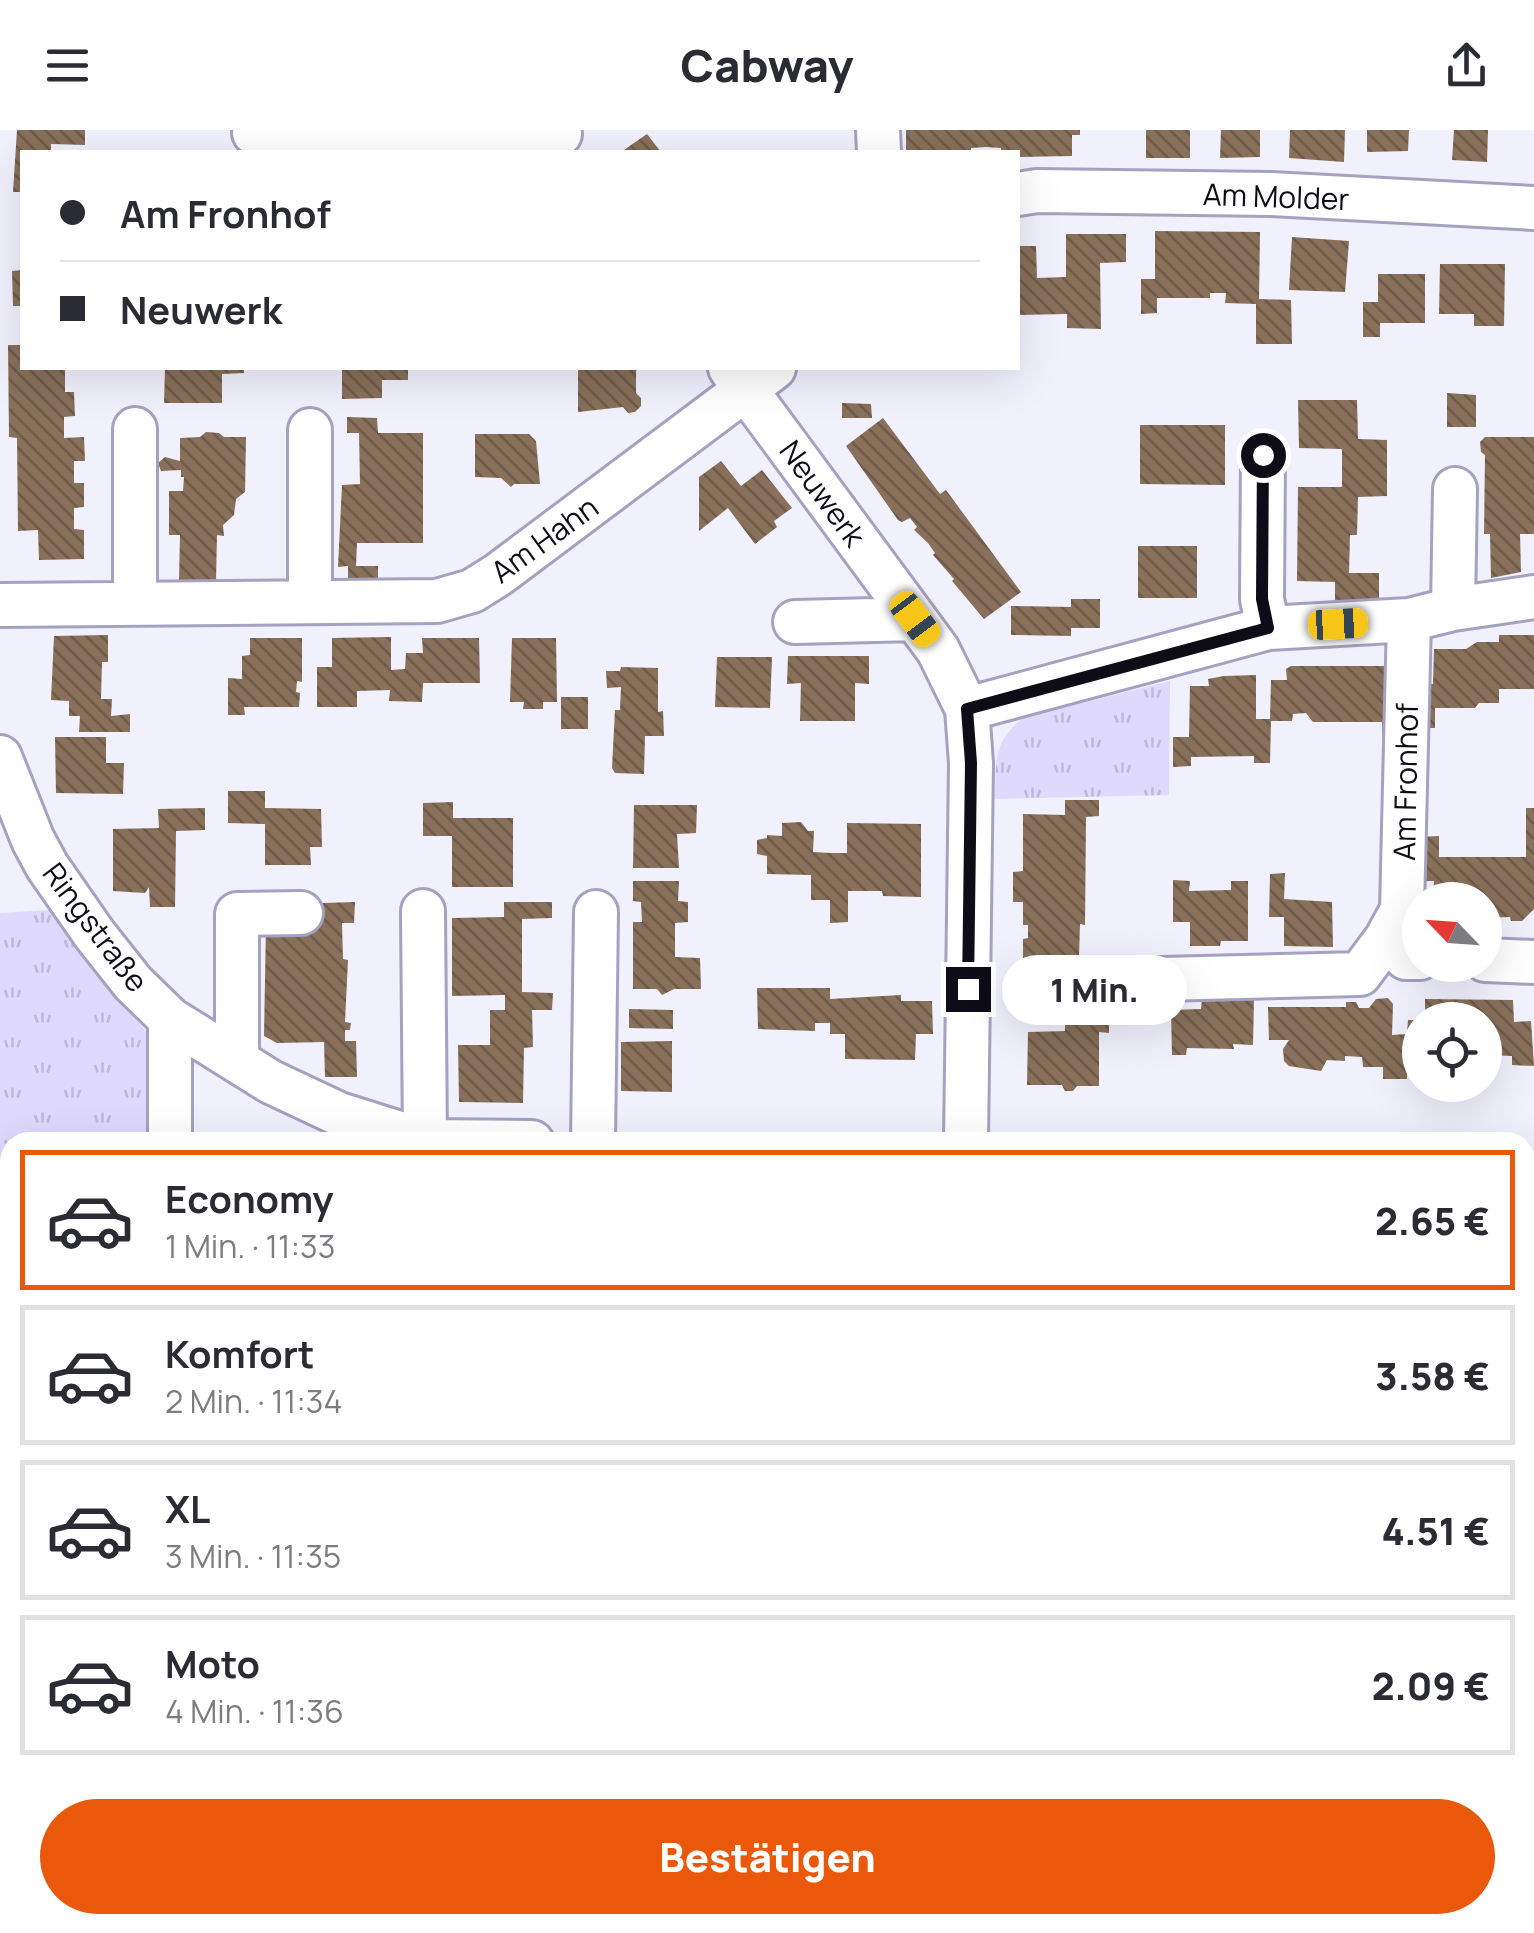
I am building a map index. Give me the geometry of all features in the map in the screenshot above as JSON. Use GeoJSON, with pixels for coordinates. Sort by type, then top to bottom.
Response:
{"type":"FeatureCollection","features":[{"type":"Feature","properties":{"kind":"street"},"geometry":{"type":"LineString","coordinates":[[254,133],[563,139]]}},
{"type":"Feature","properties":{"kind":"street","name":"Am Molder"},"geometry":{"type":"LineString","coordinates":[[1020,194],[1270,194],[1534,208]]}},
{"type":"Feature","properties":{"kind":"street","name":"Am Hahn"},"geometry":{"type":"LineString","coordinates":[[0,605],[437,601],[472,590],[750,374]]}},
{"type":"Feature","properties":{"kind":"street","name":"Neuwerk"},"geometry":{"type":"LineString","coordinates":[[750,374],[938,650],[967,709],[971,763],[966,1132]]}},
{"type":"Feature","properties":{"kind":"street"},"geometry":{"type":"LineString","coordinates":[[135,429],[135,604]]}},
{"type":"Feature","properties":{"kind":"street"},"geometry":{"type":"LineString","coordinates":[[310,430],[310,602]]}},
{"type":"Feature","properties":{"kind":"street"},"geometry":{"type":"LineString","coordinates":[[1263,455],[1262,599],[1268,628]]}},
{"type":"Feature","properties":{"kind":"street"},"geometry":{"type":"LineString","coordinates":[[1453,609],[1455,489]]}},
{"type":"Feature","properties":{"kind":"street"},"geometry":{"type":"LineString","coordinates":[[967,709],[1268,628],[1409,620],[1534,597]]}},
{"type":"Feature","properties":{"kind":"street"},"geometry":{"type":"LineString","coordinates":[[795,622],[915,619]]}},
{"type":"Feature","properties":{"kind":"street","name":"Am Fronhof"},"geometry":{"type":"LineString","coordinates":[[1403,882],[1409,620]]}},
{"type":"Feature","properties":{"kind":"street","name":"Ringstraße"},"geometry":{"type":"LineString","coordinates":[[0,757],[47,866],[95,936],[170,1019],[271,1082],[339,1114],[397,1132]]}},
{"type":"Feature","properties":{"kind":"street"},"geometry":{"type":"LineString","coordinates":[[423,911],[426,1132]]}},
{"type":"Feature","properties":{"kind":"street"},"geometry":{"type":"LineString","coordinates":[[592,1132],[596,912]]}},
{"type":"Feature","properties":{"kind":"street"},"geometry":{"type":"LineString","coordinates":[[237,1060],[237,914],[301,914]]}},
{"type":"Feature","properties":{"kind":"street","name":"Am Fronhof"},"geometry":{"type":"LineString","coordinates":[[1162,979],[1360,974],[1402,950]]}},
{"type":"Feature","properties":{"kind":"street"},"geometry":{"type":"LineString","coordinates":[[1502,961],[1534,962]]}},
{"type":"Feature","properties":{"kind":"street"},"geometry":{"type":"LineString","coordinates":[[170,1019],[170,1132]]}},
{"type":"Feature","properties":{"kind":"green space"},"geometry":{"type":"Polygon","coordinates":[[[1170,681],[1169,795],[995,799],[1001,745],[1022,718],[1170,681]]]}},
{"type":"Feature","properties":{"kind":"green space"},"geometry":{"type":"Polygon","coordinates":[[[50,910],[154,1042],[154,1132],[0,1132],[0,913],[50,910]]]}},
{"type":"Feature","properties":{"kind":"building"},"geometry":{"type":"Polygon","coordinates":[[[17,130],[85,130],[85,145],[51,144],[51,150],[20,150],[20,192],[13,192],[17,130]]]}},
{"type":"Feature","properties":{"kind":"building"},"geometry":{"type":"Polygon","coordinates":[[[906,130],[1080,130],[1080,135],[1072,135],[1072,156],[1020,157],[1020,150],[986,147],[906,150],[906,130]]]}},
{"type":"Feature","properties":{"kind":"building"},"geometry":{"type":"Polygon","coordinates":[[[1146,130],[1190,130],[1190,158],[1146,158],[1146,130]]]}},
{"type":"Feature","properties":{"kind":"building"},"geometry":{"type":"Polygon","coordinates":[[[1221,130],[1260,130],[1260,157],[1220,158],[1221,130]]]}},
{"type":"Feature","properties":{"kind":"building"},"geometry":{"type":"Polygon","coordinates":[[[1290,130],[1345,130],[1344,162],[1289,158],[1290,130]]]}},
{"type":"Feature","properties":{"kind":"building"},"geometry":{"type":"Polygon","coordinates":[[[1367,130],[1409,130],[1408,151],[1367,152],[1367,130]]]}},
{"type":"Feature","properties":{"kind":"building"},"geometry":{"type":"Polygon","coordinates":[[[1454,130],[1488,130],[1487,162],[1452,160],[1454,130]]]}},
{"type":"Feature","properties":{"kind":"building"},"geometry":{"type":"Polygon","coordinates":[[[647,134],[659,150],[624,150],[647,134]]]}},
{"type":"Feature","properties":{"kind":"building"},"geometry":{"type":"Polygon","coordinates":[[[1155,231],[1260,232],[1259,299],[1291,300],[1292,344],[1256,344],[1256,304],[1225,303],[1226,293],[1210,293],[1210,298],[1157,298],[1157,313],[1141,314],[1141,279],[1155,279],[1155,231]]]}},
{"type":"Feature","properties":{"kind":"building"},"geometry":{"type":"Polygon","coordinates":[[[1066,234],[1126,234],[1126,262],[1100,263],[1101,329],[1067,328],[1067,314],[1020,315],[1020,246],[1036,246],[1037,278],[1066,277],[1066,234]]]}},
{"type":"Feature","properties":{"kind":"building"},"geometry":{"type":"Polygon","coordinates":[[[1292,237],[1349,241],[1345,292],[1289,290],[1292,237]]]}},
{"type":"Feature","properties":{"kind":"building"},"geometry":{"type":"Polygon","coordinates":[[[1440,264],[1505,264],[1504,326],[1474,326],[1474,314],[1439,314],[1440,264]]]}},
{"type":"Feature","properties":{"kind":"building"},"geometry":{"type":"Polygon","coordinates":[[[20,270],[20,306],[13,306],[12,271],[20,270]]]}},
{"type":"Feature","properties":{"kind":"building"},"geometry":{"type":"Polygon","coordinates":[[[1378,274],[1425,274],[1425,323],[1380,323],[1380,337],[1363,337],[1363,302],[1378,302],[1378,274]]]}},
{"type":"Feature","properties":{"kind":"building"},"geometry":{"type":"Polygon","coordinates":[[[8,345],[20,345],[20,370],[65,370],[65,392],[74,392],[75,416],[64,417],[64,438],[84,437],[85,461],[74,461],[74,483],[84,483],[84,507],[74,508],[74,529],[84,530],[84,559],[39,560],[38,530],[18,531],[17,438],[9,437],[8,345]]]}},
{"type":"Feature","properties":{"kind":"building"},"geometry":{"type":"Polygon","coordinates":[[[165,370],[244,370],[222,374],[222,403],[164,403],[165,370]]]}},
{"type":"Feature","properties":{"kind":"building"},"geometry":{"type":"Polygon","coordinates":[[[342,370],[408,370],[408,380],[382,380],[382,398],[342,399],[342,370]]]}},
{"type":"Feature","properties":{"kind":"building"},"geometry":{"type":"Polygon","coordinates":[[[578,370],[637,370],[636,393],[641,406],[635,412],[628,413],[623,407],[578,412],[578,370]]]}},
{"type":"Feature","properties":{"kind":"building"},"geometry":{"type":"Polygon","coordinates":[[[1447,393],[1476,395],[1476,427],[1447,427],[1447,393]]]}},
{"type":"Feature","properties":{"kind":"building"},"geometry":{"type":"Polygon","coordinates":[[[1298,400],[1357,400],[1358,439],[1387,440],[1387,496],[1358,497],[1357,535],[1350,535],[1349,573],[1379,573],[1379,599],[1335,601],[1335,582],[1297,581],[1298,487],[1342,487],[1342,449],[1299,448],[1298,400]]]}},
{"type":"Feature","properties":{"kind":"building"},"geometry":{"type":"Polygon","coordinates":[[[842,403],[871,404],[872,418],[842,418],[842,403]]]}},
{"type":"Feature","properties":{"kind":"building"},"geometry":{"type":"Polygon","coordinates":[[[347,417],[377,418],[378,433],[423,433],[423,543],[357,543],[356,566],[378,566],[378,580],[348,581],[348,566],[338,567],[342,485],[360,484],[359,433],[347,433],[347,417]]]}},
{"type":"Feature","properties":{"kind":"building"},"geometry":{"type":"Polygon","coordinates":[[[883,418],[940,494],[946,490],[1021,592],[984,619],[914,530],[917,527],[910,518],[898,520],[846,446],[883,418]]]}},
{"type":"Feature","properties":{"kind":"building"},"geometry":{"type":"Polygon","coordinates":[[[1140,425],[1225,425],[1225,485],[1140,484],[1140,425]]]}},
{"type":"Feature","properties":{"kind":"building"},"geometry":{"type":"Polygon","coordinates":[[[206,432],[246,437],[245,492],[236,499],[234,515],[223,525],[224,536],[217,535],[216,581],[179,581],[180,535],[169,535],[169,491],[183,491],[184,477],[181,470],[161,471],[158,463],[165,457],[180,461],[180,438],[200,437],[206,432]]]}},
{"type":"Feature","properties":{"kind":"building"},"geometry":{"type":"Polygon","coordinates":[[[475,434],[529,434],[536,441],[540,484],[511,487],[501,478],[475,477],[475,434]]]}},
{"type":"Feature","properties":{"kind":"building"},"geometry":{"type":"Polygon","coordinates":[[[1485,437],[1534,437],[1534,534],[1520,534],[1521,572],[1491,578],[1490,534],[1484,534],[1485,455],[1480,442],[1485,437]]]}},
{"type":"Feature","properties":{"kind":"building"},"geometry":{"type":"Polygon","coordinates":[[[721,461],[741,486],[762,470],[792,508],[774,521],[777,527],[755,544],[728,508],[699,531],[699,477],[721,461]]]}},
{"type":"Feature","properties":{"kind":"building"},"geometry":{"type":"Polygon","coordinates":[[[1138,546],[1197,546],[1197,598],[1138,598],[1138,546]]]}},
{"type":"Feature","properties":{"kind":"building"},"geometry":{"type":"Polygon","coordinates":[[[1071,599],[1100,599],[1100,628],[1071,628],[1071,636],[1011,635],[1011,606],[1071,607],[1071,599]]]}},
{"type":"Feature","properties":{"kind":"building"},"geometry":{"type":"Polygon","coordinates":[[[108,635],[108,662],[102,662],[101,699],[112,699],[111,716],[130,714],[130,732],[79,732],[80,716],[69,716],[69,701],[51,700],[54,636],[108,635]]]}},
{"type":"Feature","properties":{"kind":"building"},"geometry":{"type":"Polygon","coordinates":[[[1499,635],[1534,635],[1534,689],[1499,689],[1499,703],[1479,703],[1475,708],[1435,708],[1435,728],[1414,728],[1415,683],[1433,684],[1434,649],[1466,649],[1477,642],[1499,642],[1499,635]]]}},
{"type":"Feature","properties":{"kind":"building"},"geometry":{"type":"Polygon","coordinates":[[[391,637],[391,670],[405,669],[406,653],[423,653],[422,638],[479,638],[480,683],[423,683],[422,702],[389,701],[390,690],[357,691],[357,707],[317,707],[317,667],[332,667],[332,638],[391,637]]]}},
{"type":"Feature","properties":{"kind":"building"},"geometry":{"type":"Polygon","coordinates":[[[250,638],[302,638],[302,682],[297,681],[296,692],[300,693],[299,707],[244,707],[245,715],[228,715],[228,678],[242,679],[242,656],[250,655],[250,638]]]}},
{"type":"Feature","properties":{"kind":"building"},"geometry":{"type":"Polygon","coordinates":[[[512,638],[556,638],[557,702],[543,702],[543,709],[523,709],[524,702],[510,702],[512,638]]]}},
{"type":"Feature","properties":{"kind":"building"},"geometry":{"type":"Polygon","coordinates":[[[788,656],[869,656],[869,684],[855,683],[855,721],[800,721],[801,683],[787,684],[788,656]]]}},
{"type":"Feature","properties":{"kind":"building"},"geometry":{"type":"Polygon","coordinates":[[[717,657],[772,657],[770,708],[715,707],[717,657]]]}},
{"type":"Feature","properties":{"kind":"building"},"geometry":{"type":"Polygon","coordinates":[[[1385,666],[1385,694],[1400,693],[1398,748],[1383,748],[1382,722],[1313,722],[1306,713],[1293,714],[1292,721],[1271,721],[1270,763],[1254,763],[1254,756],[1191,757],[1191,766],[1173,767],[1173,737],[1189,737],[1190,686],[1209,686],[1208,679],[1224,676],[1256,675],[1256,719],[1270,719],[1271,680],[1287,680],[1286,669],[1385,666]]]}},
{"type":"Feature","properties":{"kind":"building"},"geometry":{"type":"Polygon","coordinates":[[[621,667],[658,668],[658,712],[663,711],[664,736],[645,736],[644,774],[615,773],[612,768],[615,710],[620,710],[621,687],[607,688],[606,671],[620,671],[621,667]]]}},
{"type":"Feature","properties":{"kind":"building"},"geometry":{"type":"Polygon","coordinates":[[[561,697],[588,697],[588,729],[561,729],[561,697]]]}},
{"type":"Feature","properties":{"kind":"building"},"geometry":{"type":"Polygon","coordinates":[[[55,737],[106,737],[106,763],[124,763],[123,794],[56,793],[55,737]]]}},
{"type":"Feature","properties":{"kind":"building"},"geometry":{"type":"Polygon","coordinates":[[[228,791],[265,791],[265,808],[321,809],[322,847],[310,847],[311,865],[265,865],[265,824],[228,823],[228,791]]]}},
{"type":"Feature","properties":{"kind":"building"},"geometry":{"type":"Polygon","coordinates":[[[1065,800],[1099,800],[1099,816],[1086,817],[1085,925],[1080,924],[1079,956],[1100,958],[1100,974],[1056,974],[1056,958],[1023,958],[1028,925],[1023,925],[1023,902],[1013,902],[1013,872],[1023,871],[1023,814],[1065,815],[1065,800]]]}},
{"type":"Feature","properties":{"kind":"building"},"geometry":{"type":"Polygon","coordinates":[[[453,802],[453,818],[513,818],[513,887],[452,887],[452,836],[423,836],[423,803],[453,802]]]}},
{"type":"Feature","properties":{"kind":"building"},"geometry":{"type":"Polygon","coordinates":[[[634,805],[697,805],[696,833],[677,834],[679,868],[633,868],[634,805]]]}},
{"type":"Feature","properties":{"kind":"building"},"geometry":{"type":"Polygon","coordinates":[[[205,808],[205,830],[176,831],[175,907],[150,907],[149,887],[145,893],[113,891],[113,829],[159,828],[158,809],[205,808]]]}},
{"type":"Feature","properties":{"kind":"building"},"geometry":{"type":"Polygon","coordinates":[[[1526,808],[1534,808],[1534,909],[1522,921],[1502,917],[1502,882],[1413,881],[1414,837],[1439,836],[1439,857],[1526,857],[1526,808]]]}},
{"type":"Feature","properties":{"kind":"building"},"geometry":{"type":"Polygon","coordinates":[[[801,822],[808,831],[814,831],[813,852],[831,853],[847,853],[847,823],[921,824],[921,897],[848,891],[848,922],[830,923],[830,900],[811,900],[811,875],[767,874],[767,856],[757,854],[757,840],[767,835],[782,836],[782,823],[801,822]]]}},
{"type":"Feature","properties":{"kind":"building"},"geometry":{"type":"Polygon","coordinates":[[[1285,873],[1284,899],[1332,902],[1333,947],[1284,946],[1284,917],[1269,917],[1270,874],[1285,873]]]}},
{"type":"Feature","properties":{"kind":"building"},"geometry":{"type":"Polygon","coordinates":[[[1173,880],[1190,881],[1189,891],[1231,890],[1231,881],[1248,881],[1248,941],[1190,946],[1190,922],[1173,922],[1173,880]]]}},
{"type":"Feature","properties":{"kind":"building"},"geometry":{"type":"Polygon","coordinates":[[[633,881],[679,881],[678,901],[688,902],[688,922],[675,923],[675,957],[700,958],[701,989],[674,989],[662,995],[657,989],[633,989],[633,922],[642,922],[641,902],[633,901],[633,881]]]}},
{"type":"Feature","properties":{"kind":"building"},"geometry":{"type":"Polygon","coordinates":[[[355,902],[354,923],[342,923],[343,959],[348,960],[345,1022],[351,1023],[350,1030],[345,1030],[345,1041],[356,1041],[357,1077],[325,1077],[324,1042],[277,1043],[264,1036],[266,924],[322,923],[323,903],[355,902]]]}},
{"type":"Feature","properties":{"kind":"building"},"geometry":{"type":"Polygon","coordinates":[[[504,902],[552,902],[552,918],[522,919],[522,992],[553,993],[552,1010],[532,1010],[533,1047],[524,1048],[523,1103],[459,1102],[458,1045],[490,1045],[490,1010],[505,1010],[505,995],[452,996],[452,918],[504,917],[504,902]]]}},
{"type":"Feature","properties":{"kind":"building"},"geometry":{"type":"Polygon","coordinates":[[[757,988],[830,988],[830,999],[901,995],[901,1001],[932,1001],[933,1034],[916,1034],[915,1060],[845,1059],[845,1034],[830,1034],[830,1023],[815,1023],[815,1031],[758,1029],[757,988]]]}},
{"type":"Feature","properties":{"kind":"building"},"geometry":{"type":"Polygon","coordinates":[[[1202,998],[1254,999],[1253,1045],[1233,1044],[1234,1049],[1187,1048],[1186,1055],[1172,1055],[1171,1010],[1201,1009],[1202,998]]]}},
{"type":"Feature","properties":{"kind":"building"},"geometry":{"type":"Polygon","coordinates":[[[1388,998],[1393,1004],[1392,1035],[1402,1034],[1402,1079],[1383,1079],[1383,1067],[1363,1067],[1362,1057],[1327,1060],[1321,1071],[1289,1066],[1284,1061],[1283,1049],[1289,1040],[1269,1040],[1268,1007],[1346,1007],[1346,1002],[1356,1002],[1359,1008],[1369,1008],[1376,999],[1388,998]]]}},
{"type":"Feature","properties":{"kind":"building"},"geometry":{"type":"Polygon","coordinates":[[[1513,1000],[1514,1022],[1531,1021],[1534,1066],[1512,1065],[1512,1056],[1502,1056],[1502,1002],[1425,1002],[1513,1000]]]}},
{"type":"Feature","properties":{"kind":"building"},"geometry":{"type":"Polygon","coordinates":[[[1109,1001],[1109,1033],[1099,1032],[1099,1086],[1077,1086],[1073,1091],[1065,1091],[1062,1085],[1027,1085],[1028,1032],[1065,1031],[1065,1002],[1109,1001]]]}},
{"type":"Feature","properties":{"kind":"building"},"geometry":{"type":"Polygon","coordinates":[[[629,1009],[673,1010],[673,1029],[629,1028],[629,1009]]]}},
{"type":"Feature","properties":{"kind":"building"},"geometry":{"type":"Polygon","coordinates":[[[672,1041],[672,1092],[621,1091],[621,1042],[672,1041]]]}},
{"type":"Feature","properties":{"kind":"route"},"geometry":{"type":"LineString","coordinates":[[968,989],[971,763],[967,709],[1268,628],[1262,599],[1263,455]]}}]}
